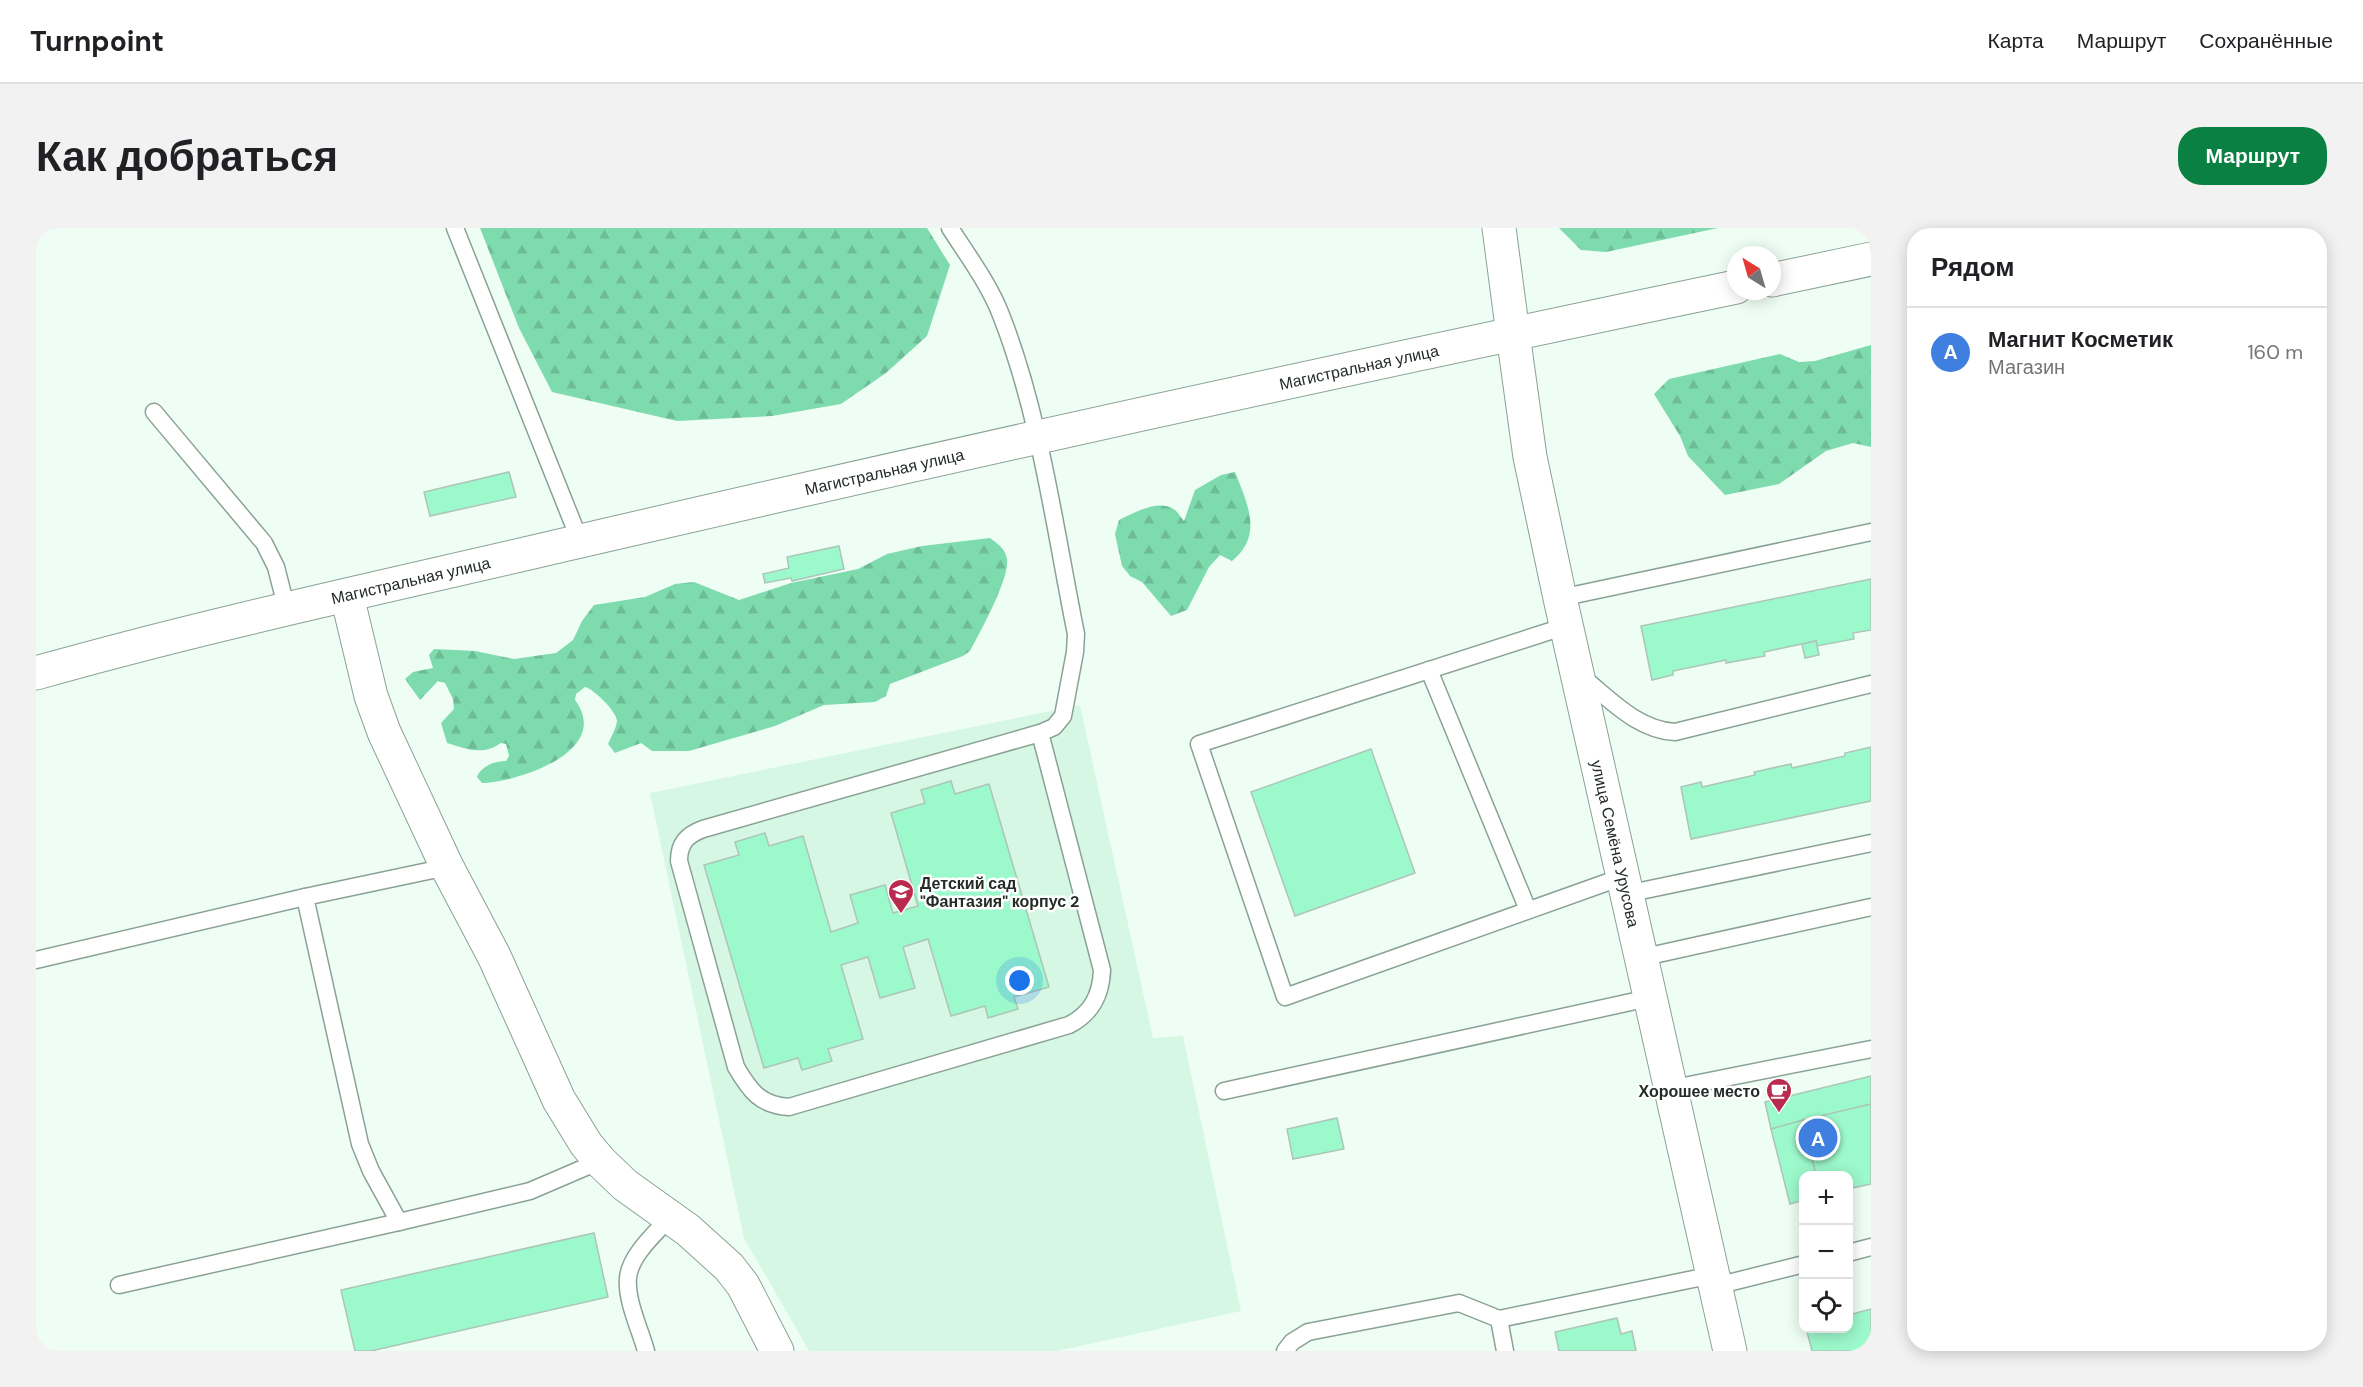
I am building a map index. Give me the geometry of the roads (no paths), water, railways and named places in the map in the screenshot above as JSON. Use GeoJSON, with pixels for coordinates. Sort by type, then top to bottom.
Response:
{"type":"FeatureCollection","features":[{"type":"Feature","properties":{"kind":"street","name":"улица Семёна Урусова"},"geometry":{"type":"LineString","coordinates":[[1499,228],[1530,458],[1669,1089],[1730,1351]]}},
{"type":"Feature","properties":{"kind":"street"},"geometry":{"type":"LineString","coordinates":[[1781,278],[1871,259]]}},
{"type":"Feature","properties":{"kind":"street","name":"Магистральная улица"},"geometry":{"type":"LineString","coordinates":[[36,673],[139,644],[580,541],[1037,438],[1727,289]]}},
{"type":"Feature","properties":{"kind":"street"},"geometry":{"type":"LineString","coordinates":[[347,596],[368,686],[384,732],[447,867],[494,956],[559,1100],[585,1144],[600,1161],[625,1185],[704,1243],[729,1267],[743,1285],[777,1351]]}},
{"type":"Feature","properties":{"kind":"lane"},"geometry":{"type":"LineString","coordinates":[[454,228],[580,541]]}},
{"type":"Feature","properties":{"kind":"lane"},"geometry":{"type":"LineString","coordinates":[[950,228],[1000,313],[1013,350],[1037,438],[1076,634],[1075,652],[1063,716],[1054,727],[1040,733],[703,829],[684,839],[679,850],[678,861],[736,1068],[757,1096],[772,1106],[789,1107],[1069,1025],[1083,1017],[1094,1003],[1101,986],[1102,970],[1040,733]]}},
{"type":"Feature","properties":{"kind":"lane"},"geometry":{"type":"LineString","coordinates":[[154,412],[264,543],[276,567],[287,610]]}},
{"type":"Feature","properties":{"kind":"lane"},"geometry":{"type":"LineString","coordinates":[[1871,532],[1563,612],[1429,670],[1199,744],[1286,997],[1528,910],[1624,885],[1871,843]]}},
{"type":"Feature","properties":{"kind":"lane"},"geometry":{"type":"LineString","coordinates":[[1429,670],[1528,910]]}},
{"type":"Feature","properties":{"kind":"lane"},"geometry":{"type":"LineString","coordinates":[[1576,672],[1645,726],[1660,731],[1675,732],[1871,684]]}},
{"type":"Feature","properties":{"kind":"lane"},"geometry":{"type":"LineString","coordinates":[[36,960],[305,897],[447,867]]}},
{"type":"Feature","properties":{"kind":"lane"},"geometry":{"type":"LineString","coordinates":[[305,897],[360,1144],[371,1171],[399,1222]]}},
{"type":"Feature","properties":{"kind":"lane"},"geometry":{"type":"LineString","coordinates":[[1640,958],[1871,906]]}},
{"type":"Feature","properties":{"kind":"lane"},"geometry":{"type":"LineString","coordinates":[[1224,1091],[1649,998]]}},
{"type":"Feature","properties":{"kind":"lane"},"geometry":{"type":"LineString","coordinates":[[1669,1089],[1871,1049]]}},
{"type":"Feature","properties":{"kind":"lane"},"geometry":{"type":"LineString","coordinates":[[119,1285],[530,1191],[600,1161]]}},
{"type":"Feature","properties":{"kind":"lane"},"geometry":{"type":"LineString","coordinates":[[646,1351],[631,1300],[628,1277],[636,1259],[670,1217]]}},
{"type":"Feature","properties":{"kind":"lane"},"geometry":{"type":"LineString","coordinates":[[1853,1252],[1871,1247]]}},
{"type":"Feature","properties":{"kind":"lane"},"geometry":{"type":"LineString","coordinates":[[1285,1351],[1292,1342],[1308,1332],[1460,1303],[1499,1319],[1799,1265]]}},
{"type":"Feature","properties":{"kind":"lane"},"geometry":{"type":"LineString","coordinates":[[1499,1319],[1505,1351]]}},
{"type":"Feature","properties":{"kind":"place","name":"Детский сад \"Фантазия\" корпус 2"},"geometry":{"type":"Point","coordinates":[901,915]}},
{"type":"Feature","properties":{"kind":"place","name":"Хорошее место"},"geometry":{"type":"Point","coordinates":[1779,1114]}},
{"type":"Feature","properties":{"kind":"place","name":"Магнит Косметик"},"geometry":{"type":"Point","coordinates":[1818,1138]}}]}
